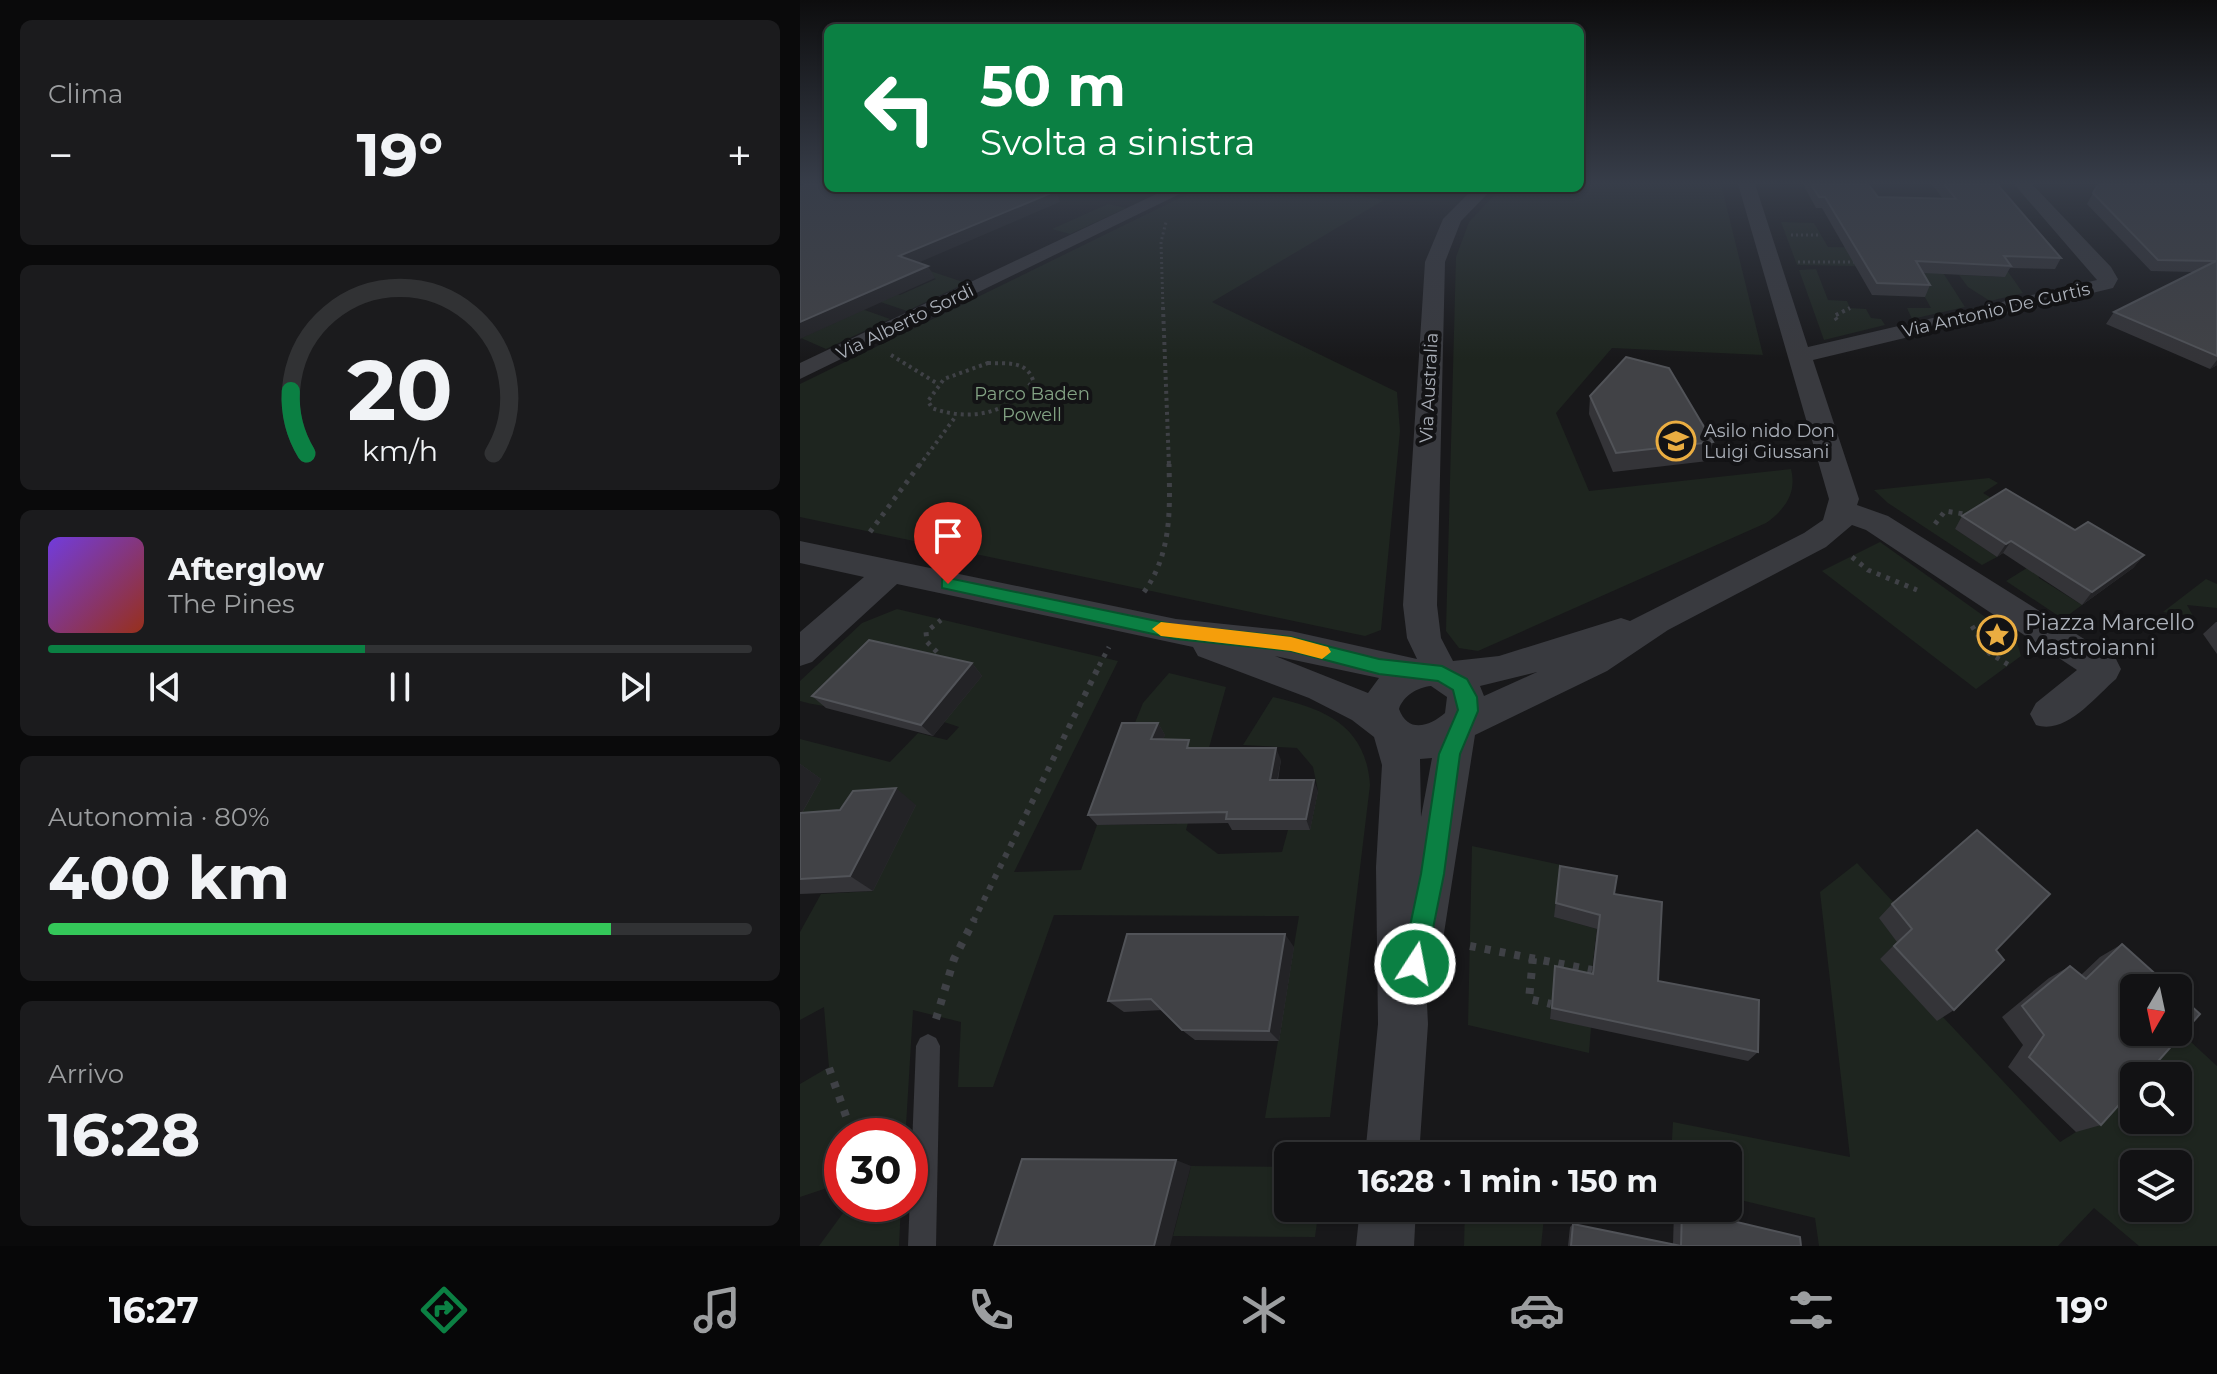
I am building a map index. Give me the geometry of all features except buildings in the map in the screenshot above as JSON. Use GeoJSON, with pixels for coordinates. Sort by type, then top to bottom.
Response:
{"type":"FeatureCollection","features":[{"type":"Feature","properties":{"kind":"street","name":"Via Alberto Sordi"},"geometry":{"type":"LineString","coordinates":[[800,372],[1068,242]]}},
{"type":"Feature","properties":{"kind":"street","name":"Via Australia"},"geometry":{"type":"LineString","coordinates":[[1420,676],[1420,605],[1435,262],[1443,242]]}},
{"type":"Feature","properties":{"kind":"street"},"geometry":{"type":"LineString","coordinates":[[1176,632],[1254,665],[1325,686],[1359,703],[1388,727],[1416,742],[1431,742],[1594,661],[1656,621],[1815,540],[1837,525],[1844,511],[1844,499],[1765,242]]}},
{"type":"Feature","properties":{"kind":"street","name":"Via Antonio De Curtis"},"geometry":{"type":"LineString","coordinates":[[1801,356],[2106,284],[2108,279],[2104,271],[2077,242]]}},
{"type":"Feature","properties":{"kind":"street"},"geometry":{"type":"LineString","coordinates":[[1844,511],[1877,523],[2103,669],[2049,714]]}},
{"type":"Feature","properties":{"kind":"street"},"geometry":{"type":"LineString","coordinates":[[800,552],[1176,632],[1291,644],[1460,685],[1467,697],[1468,711],[1459,726],[1403,1024],[1393,1142]]}},
{"type":"Feature","properties":{"kind":"street"},"geometry":{"type":"LineString","coordinates":[[800,652],[890,572]]}},
{"type":"Feature","properties":{"kind":"street"},"geometry":{"type":"LineString","coordinates":[[1403,1024],[1398,867],[1402,765],[1382,711],[1385,697],[1420,676],[1499,670],[1656,621]]}},
{"type":"Feature","properties":{"kind":"street"},"geometry":{"type":"LineString","coordinates":[[1385,1246],[1387,1222]]}},
{"type":"Feature","properties":{"kind":"lane"},"geometry":{"type":"LineString","coordinates":[[922,1246],[928,1046]]}},
{"type":"Feature","properties":{"kind":"path"},"geometry":{"type":"LineString","coordinates":[[928,1046],[954,959],[1122,621],[1159,573],[1161,549],[1171,524],[1161,242]]}},
{"type":"Feature","properties":{"kind":"path"},"geometry":{"type":"LineString","coordinates":[[1796,262],[1864,262]]}},
{"type":"Feature","properties":{"kind":"path"},"geometry":{"type":"LineString","coordinates":[[1838,322],[1834,316],[1850,308]]}},
{"type":"Feature","properties":{"kind":"path"},"geometry":{"type":"LineString","coordinates":[[889,354],[938,384]]}},
{"type":"Feature","properties":{"kind":"path"},"geometry":{"type":"LineString","coordinates":[[988,363],[1021,365],[1030,371],[1033,380],[1019,398],[991,411],[956,416],[932,408],[928,401],[938,384],[955,373],[988,363]]}},
{"type":"Feature","properties":{"kind":"path"},"geometry":{"type":"LineString","coordinates":[[870,532],[956,416]]}},
{"type":"Feature","properties":{"kind":"path"},"geometry":{"type":"LineString","coordinates":[[1939,532],[1930,531],[1945,511],[1974,517]]}},
{"type":"Feature","properties":{"kind":"path"},"geometry":{"type":"LineString","coordinates":[[1852,557],[1868,570],[1927,594]]}},
{"type":"Feature","properties":{"kind":"path"},"geometry":{"type":"LineString","coordinates":[[1963,619],[1975,628],[1989,653],[2009,665]]}},
{"type":"Feature","properties":{"kind":"path"},"geometry":{"type":"LineString","coordinates":[[928,663],[937,652],[927,642],[926,632],[941,620]]}},
{"type":"Feature","properties":{"kind":"path"},"geometry":{"type":"LineString","coordinates":[[1470,946],[1592,970]]}},
{"type":"Feature","properties":{"kind":"path"},"geometry":{"type":"LineString","coordinates":[[1533,958],[1529,999],[1551,1004]]}},
{"type":"Feature","properties":{"kind":"path"},"geometry":{"type":"LineString","coordinates":[[829,1068],[847,1118]]}},
{"type":"Feature","properties":{"kind":"green space","name":"Parco Baden Powell"},"geometry":{"type":"Polygon","coordinates":[[[1089,242],[1313,242],[1212,302],[1397,392],[1400,431],[1381,630],[1365,636],[800,517],[800,384],[1089,242]]]}},
{"type":"Feature","properties":{"kind":"green space"},"geometry":{"type":"Polygon","coordinates":[[[1462,242],[1735,242],[1763,355],[1612,348],[1556,413],[1589,491],[1791,469],[1791,493],[1784,506],[1766,523],[1478,651],[1459,648],[1446,631],[1456,257],[1462,242]]]}},
{"type":"Feature","properties":{"kind":"green space"},"geometry":{"type":"Polygon","coordinates":[[[1788,242],[1825,242],[1828,247],[1892,248],[1916,242],[1987,242],[2023,293],[1990,301],[1968,287],[1959,275],[2004,277],[1931,254],[1965,307],[1912,319],[1907,308],[1931,308],[1913,276],[1861,274],[1855,266],[1797,265],[1788,242]]]}},
{"type":"Feature","properties":{"kind":"green space"},"geometry":{"type":"Polygon","coordinates":[[[924,269],[966,283],[907,311],[851,292],[876,286],[900,295],[936,279],[918,272],[924,269]]]}},
{"type":"Feature","properties":{"kind":"green space"},"geometry":{"type":"Polygon","coordinates":[[[1816,269],[1828,300],[1847,301],[1850,308],[1866,309],[1871,318],[1881,319],[1885,325],[1824,340],[1799,270],[1816,269]]]}},
{"type":"Feature","properties":{"kind":"green space"},"geometry":{"type":"Polygon","coordinates":[[[800,287],[890,319],[826,349],[801,338],[838,321],[800,287]]]}},
{"type":"Feature","properties":{"kind":"green space"},"geometry":{"type":"Polygon","coordinates":[[[1989,478],[1998,483],[1983,493],[1998,502],[1955,529],[1997,557],[1982,565],[1888,503],[1874,490],[1989,478]]]}},
{"type":"Feature","properties":{"kind":"green space"},"geometry":{"type":"Polygon","coordinates":[[[1880,542],[2016,639],[2021,656],[1976,689],[1822,571],[1880,542]]]}},
{"type":"Feature","properties":{"kind":"green space"},"geometry":{"type":"Polygon","coordinates":[[[2035,563],[2039,578],[2082,605],[2063,619],[2006,581],[2035,563]]]}},
{"type":"Feature","properties":{"kind":"green space"},"geometry":{"type":"Polygon","coordinates":[[[2206,579],[2217,584],[2217,608],[2187,605],[2193,616],[2163,612],[2206,579]]]}},
{"type":"Feature","properties":{"kind":"green space"},"geometry":{"type":"Polygon","coordinates":[[[897,609],[1118,661],[1014,872],[1081,870],[1097,825],[1177,824],[1130,735],[1143,703],[1169,673],[1226,687],[1186,830],[1218,854],[1282,852],[1288,830],[1318,791],[1313,767],[1297,748],[1243,745],[1273,697],[1326,715],[1352,734],[1367,765],[1370,785],[1330,1117],[1265,1118],[1299,916],[1054,915],[993,1087],[958,1087],[961,1022],[913,1010],[906,1118],[824,1118],[824,1189],[800,1197],[800,1084],[829,1067],[824,1007],[800,1020],[800,932],[821,894],[873,891],[800,830],[800,739],[890,762],[918,733],[947,740],[959,727],[921,717],[800,701],[800,681],[862,623],[897,609]]]}},
{"type":"Feature","properties":{"kind":"green space"},"geometry":{"type":"Polygon","coordinates":[[[1472,846],[1561,865],[1555,917],[1597,929],[1590,986],[1554,979],[1550,1019],[1591,1027],[1589,1053],[1468,1025],[1472,846]]]}},
{"type":"Feature","properties":{"kind":"green space"},"geometry":{"type":"Polygon","coordinates":[[[1857,863],[1895,904],[1897,942],[1880,959],[1942,1016],[2060,1142],[2076,1132],[2120,1088],[2120,1134],[2192,1134],[2192,1062],[2146,1062],[2162,1046],[2192,1046],[2192,1043],[2217,1066],[2217,1246],[2139,1246],[2094,1208],[2058,1246],[1819,1246],[1815,1218],[1742,1200],[1742,1142],[1672,1142],[1673,1122],[1850,1157],[1820,892],[1857,863]]]}},
{"type":"Feature","properties":{"kind":"green space"},"geometry":{"type":"Polygon","coordinates":[[[1191,1166],[1274,1167],[1274,1222],[1317,1222],[1315,1237],[1173,1236],[1191,1166]]]}},
{"type":"Feature","properties":{"kind":"green space"},"geometry":{"type":"Polygon","coordinates":[[[837,1222],[900,1222],[899,1246],[819,1246],[837,1222]]]}},
{"type":"Feature","properties":{"kind":"green space"},"geometry":{"type":"Polygon","coordinates":[[[1465,1222],[1544,1222],[1541,1246],[1464,1246],[1465,1222]]]}},
{"type":"Feature","properties":{"kind":"slow traffic"},"geometry":{"type":"LineString","coordinates":[[1161,629],[1291,644],[1322,652]]}},
{"type":"Feature","properties":{"kind":"place","name":"Asilo nido Don Luigi Giussani"},"geometry":{"type":"Point","coordinates":[1676,441]}},
{"type":"Feature","properties":{"kind":"place","name":"Piazza Marcello Mastroianni"},"geometry":{"type":"Point","coordinates":[1997,635]}},
{"type":"Feature","properties":{"kind":"route"},"geometry":{"type":"LineString","coordinates":[[948,584],[1176,632],[1291,644],[1379,667],[1442,674],[1460,685],[1467,697],[1468,711],[1457,729],[1450,754],[1433,874],[1415,964]]}}]}
